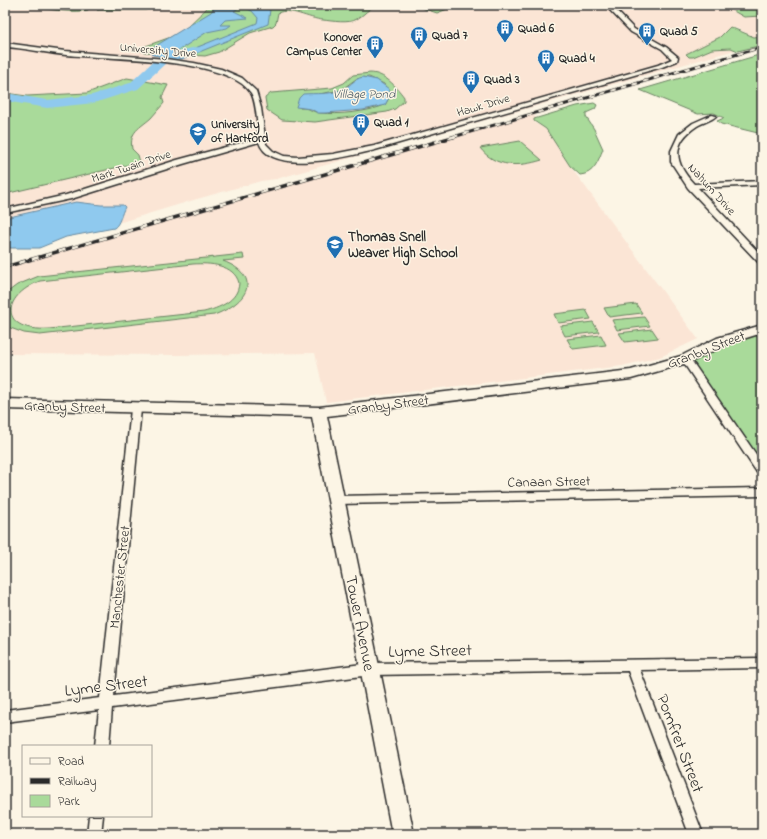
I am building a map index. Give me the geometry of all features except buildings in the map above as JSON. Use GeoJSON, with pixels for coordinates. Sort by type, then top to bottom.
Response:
{"type":"FeatureCollection","features":[{"type":"Feature","properties":{"kind":"main road","name":"Granby Street"},"geometry":{"type":"LineString","coordinates":[[5,404],[136,409],[319,412],[631,374],[686,359],[722,341],[762,329]]}},
{"type":"Feature","properties":{"kind":"main road","name":"Tower Avenue"},"geometry":{"type":"LineString","coordinates":[[319,412],[403,834]]}},
{"type":"Feature","properties":{"kind":"street","name":"Hawk Drive"},"geometry":{"type":"LineString","coordinates":[[262,140],[265,149],[269,152],[290,159],[314,158],[352,153],[660,66],[675,60],[675,56],[668,51],[626,25],[618,13],[608,5]]}},
{"type":"Feature","properties":{"kind":"street","name":"University Drive"},"geometry":{"type":"LineString","coordinates":[[5,45],[66,53],[211,67],[230,74],[245,83],[255,95],[262,140]]}},
{"type":"Feature","properties":{"kind":"street","name":"Nahum Drive"},"geometry":{"type":"LineString","coordinates":[[713,116],[687,129],[681,135],[674,146],[674,155],[677,168],[762,261]]}},
{"type":"Feature","properties":{"kind":"street","name":"Mark Twain Drive"},"geometry":{"type":"LineString","coordinates":[[5,211],[68,197],[180,162],[262,140]]}},
{"type":"Feature","properties":{"kind":"street"},"geometry":{"type":"LineString","coordinates":[[692,186],[762,183]]}},
{"type":"Feature","properties":{"kind":"street"},"geometry":{"type":"LineString","coordinates":[[686,359],[762,471]]}},
{"type":"Feature","properties":{"kind":"street","name":"Manchester Street"},"geometry":{"type":"LineString","coordinates":[[102,745],[136,409]]}},
{"type":"Feature","properties":{"kind":"street","name":"Canaan Street"},"geometry":{"type":"LineString","coordinates":[[336,500],[762,492]]}},
{"type":"Feature","properties":{"kind":"street","name":"Lyme Street"},"geometry":{"type":"LineString","coordinates":[[5,716],[370,669],[762,663]]}},
{"type":"Feature","properties":{"kind":"street","name":"Pomfret Street"},"geometry":{"type":"LineString","coordinates":[[632,666],[696,834]]}},
{"type":"Feature","properties":{"kind":"street"},"geometry":{"type":"LineString","coordinates":[[94,834],[96,817]]}},
{"type":"Feature","properties":{"kind":"shaded area","name":"University of Hartford"},"geometry":{"type":"Polygon","coordinates":[[[5,5],[762,5],[762,36],[754,37],[736,28],[728,30],[720,37],[686,54],[701,53],[712,49],[731,48],[735,50],[276,179],[261,181],[118,223],[125,207],[123,205],[101,205],[91,203],[5,218],[5,5]]]}},
{"type":"Feature","properties":{"kind":"shaded area","name":"Thomas Snell Weaver High School"},"geometry":{"type":"Polygon","coordinates":[[[533,113],[536,118],[534,119],[535,123],[546,129],[570,166],[698,339],[660,357],[622,366],[326,402],[315,353],[178,355],[5,354],[5,267],[533,113]]]}},
{"type":"Feature","properties":{"kind":"green space"},"geometry":{"type":"Polygon","coordinates":[[[42,5],[89,5],[88,10],[64,11],[40,8],[42,5]]]}},
{"type":"Feature","properties":{"kind":"green space"},"geometry":{"type":"Polygon","coordinates":[[[123,5],[154,5],[146,10],[97,10],[123,5]]]}},
{"type":"Feature","properties":{"kind":"green space"},"geometry":{"type":"Polygon","coordinates":[[[210,5],[377,5],[354,21],[345,22],[317,19],[288,11],[278,13],[276,23],[273,26],[250,33],[219,52],[205,56],[144,52],[140,50],[143,47],[171,37],[184,30],[210,5]]]}},
{"type":"Feature","properties":{"kind":"green space"},"geometry":{"type":"Polygon","coordinates":[[[429,5],[458,5],[437,13],[422,8],[429,5]]]}},
{"type":"Feature","properties":{"kind":"green space"},"geometry":{"type":"Polygon","coordinates":[[[723,5],[762,5],[762,16],[744,17],[723,5]]]}},
{"type":"Feature","properties":{"kind":"green space"},"geometry":{"type":"Polygon","coordinates":[[[730,27],[754,37],[762,36],[762,45],[738,51],[731,48],[712,49],[693,57],[689,57],[686,54],[720,37],[730,27]]]}},
{"type":"Feature","properties":{"kind":"green space"},"geometry":{"type":"Polygon","coordinates":[[[762,54],[762,134],[721,124],[717,121],[724,118],[714,113],[698,114],[640,90],[762,54]]]}},
{"type":"Feature","properties":{"kind":"green space"},"geometry":{"type":"Polygon","coordinates":[[[370,73],[380,75],[397,89],[404,97],[404,101],[395,109],[387,112],[315,122],[282,120],[267,110],[265,98],[271,93],[332,88],[344,83],[353,75],[370,73]],[[369,77],[356,79],[341,90],[319,94],[300,108],[320,113],[336,114],[362,111],[385,105],[390,96],[384,84],[369,77]]]}},
{"type":"Feature","properties":{"kind":"green space"},"geometry":{"type":"Polygon","coordinates":[[[127,78],[168,85],[162,97],[164,103],[151,118],[136,130],[132,138],[132,149],[138,155],[140,162],[5,194],[5,93],[27,96],[87,93],[127,78]]]}},
{"type":"Feature","properties":{"kind":"green space"},"geometry":{"type":"Polygon","coordinates":[[[594,103],[597,105],[595,109],[586,113],[586,117],[594,129],[603,149],[595,166],[589,172],[580,175],[570,166],[546,129],[534,121],[534,119],[577,106],[594,103]]]}},
{"type":"Feature","properties":{"kind":"green space"},"geometry":{"type":"Polygon","coordinates":[[[520,141],[542,160],[517,165],[508,164],[486,155],[480,148],[520,141]]]}},
{"type":"Feature","properties":{"kind":"green space"},"geometry":{"type":"Polygon","coordinates":[[[243,254],[244,259],[223,261],[236,267],[244,274],[247,282],[246,290],[235,304],[214,315],[40,335],[24,333],[5,326],[5,294],[17,285],[39,276],[243,254]],[[199,264],[40,281],[27,288],[18,296],[12,304],[11,312],[14,319],[21,325],[33,328],[49,329],[204,312],[227,303],[235,295],[238,289],[239,283],[236,277],[226,268],[199,264]]]}},
{"type":"Feature","properties":{"kind":"green space"},"geometry":{"type":"Polygon","coordinates":[[[636,304],[642,313],[609,317],[604,308],[636,304]]]}},
{"type":"Feature","properties":{"kind":"green space"},"geometry":{"type":"Polygon","coordinates":[[[586,310],[591,319],[558,323],[554,314],[586,310]]]}},
{"type":"Feature","properties":{"kind":"green space"},"geometry":{"type":"Polygon","coordinates":[[[644,317],[650,326],[617,330],[612,320],[644,317]]]}},
{"type":"Feature","properties":{"kind":"green space"},"geometry":{"type":"Polygon","coordinates":[[[593,322],[599,332],[565,336],[560,326],[593,322]]]}},
{"type":"Feature","properties":{"kind":"green space"},"geometry":{"type":"Polygon","coordinates":[[[652,329],[658,338],[625,342],[619,333],[652,329]]]}},
{"type":"Feature","properties":{"kind":"green space"},"geometry":{"type":"Polygon","coordinates":[[[762,329],[762,471],[686,359],[762,329]]]}},
{"type":"Feature","properties":{"kind":"green space"},"geometry":{"type":"Polygon","coordinates":[[[601,335],[606,345],[573,349],[567,339],[601,335]]]}},
{"type":"Feature","properties":{"kind":"water"},"geometry":{"type":"Polygon","coordinates":[[[217,5],[262,5],[270,10],[268,24],[182,59],[153,55],[149,50],[211,12],[217,5]],[[241,6],[234,11],[248,18],[225,20],[220,25],[231,25],[227,28],[207,32],[176,52],[183,53],[257,23],[258,18],[252,11],[241,6]]]}},
{"type":"Feature","properties":{"kind":"water","name":"Village Pond"},"geometry":{"type":"Polygon","coordinates":[[[363,77],[377,80],[389,89],[390,96],[385,105],[363,110],[325,113],[318,113],[311,109],[296,107],[299,98],[303,94],[336,92],[344,89],[357,79],[363,77]]]}},
{"type":"Feature","properties":{"kind":"water"},"geometry":{"type":"Polygon","coordinates":[[[76,202],[101,205],[123,205],[125,207],[114,228],[66,237],[39,248],[5,248],[5,218],[76,202]]]}},
{"type":"Feature","properties":{"kind":"waterway"},"geometry":{"type":"LineString","coordinates":[[5,97],[47,104],[94,99],[134,86],[163,59],[196,50]]}},
{"type":"Feature","properties":{"kind":"railway"},"geometry":{"type":"LineString","coordinates":[[453,137],[762,47]]}},
{"type":"Feature","properties":{"kind":"railway"},"geometry":{"type":"LineString","coordinates":[[5,267],[456,136]]}},
{"type":"Feature","properties":{"kind":"place","name":"Quad 6"},"geometry":{"type":"Point","coordinates":[505,43]}},
{"type":"Feature","properties":{"kind":"place","name":"Quad 5"},"geometry":{"type":"Point","coordinates":[647,46]}},
{"type":"Feature","properties":{"kind":"place","name":"Quad 7"},"geometry":{"type":"Point","coordinates":[419,50]}},
{"type":"Feature","properties":{"kind":"place","name":"Konover Campus Center"},"geometry":{"type":"Point","coordinates":[375,59]}},
{"type":"Feature","properties":{"kind":"place","name":"Quad 4"},"geometry":{"type":"Point","coordinates":[546,73]}},
{"type":"Feature","properties":{"kind":"place","name":"Quad 3"},"geometry":{"type":"Point","coordinates":[471,94]}},
{"type":"Feature","properties":{"kind":"place","name":"Quad 1"},"geometry":{"type":"Point","coordinates":[361,137]}},
{"type":"Feature","properties":{"kind":"place","name":"University of Hartford"},"geometry":{"type":"Point","coordinates":[198,146]}},
{"type":"Feature","properties":{"kind":"place","name":"Thomas Snell Weaver High School"},"geometry":{"type":"Point","coordinates":[335,259]}}]}
